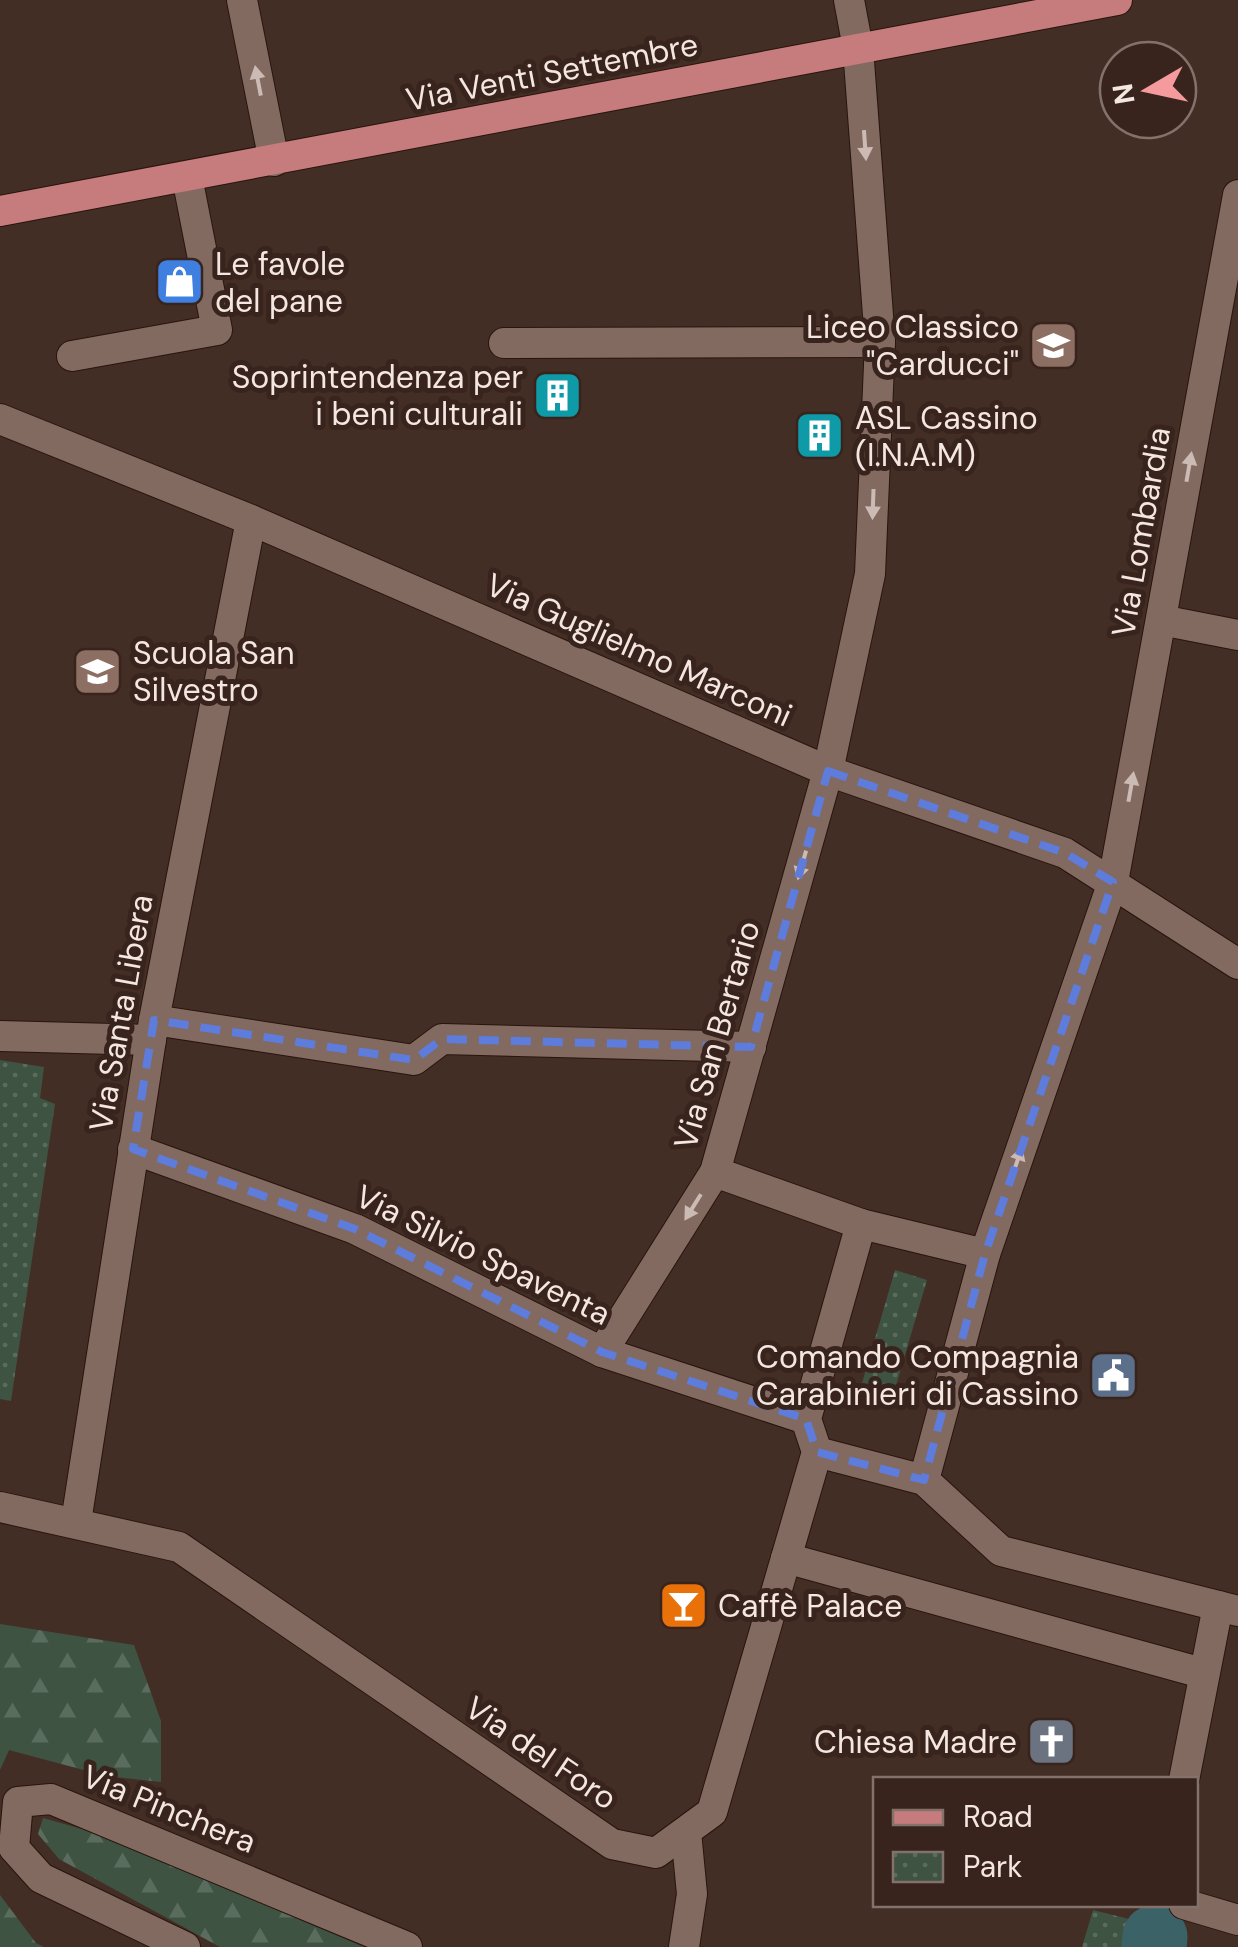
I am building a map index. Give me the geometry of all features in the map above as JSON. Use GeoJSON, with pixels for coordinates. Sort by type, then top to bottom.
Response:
{"type":"FeatureCollection","features":[{"type":"Feature","properties":{"kind":"main road","name":"Via Venti Settembre"},"geometry":{"type":"LineString","coordinates":[[0,210],[1117,0]]}},
{"type":"Feature","properties":{"kind":"street"},"geometry":{"type":"LineString","coordinates":[[242,0],[274,161]]}},
{"type":"Feature","properties":{"kind":"street","name":"Via San Bertario"},"geometry":{"type":"LineString","coordinates":[[602,1352],[715,1172],[828,771],[870,574],[880,342],[858,48],[849,0]]}},
{"type":"Feature","properties":{"kind":"street"},"geometry":{"type":"LineString","coordinates":[[72,356],[218,330],[187,177]]}},
{"type":"Feature","properties":{"kind":"street","name":"Via Lombardia"},"geometry":{"type":"LineString","coordinates":[[924,1480],[985,1254],[1114,882],[1162,620],[1226,326],[1238,195]]}},
{"type":"Feature","properties":{"kind":"street"},"geometry":{"type":"LineString","coordinates":[[504,342],[880,342]]}},
{"type":"Feature","properties":{"kind":"street","name":"Via Guglielmo Marconi"},"geometry":{"type":"LineString","coordinates":[[0,419],[251,520],[828,771],[1065,854],[1238,964]]}},
{"type":"Feature","properties":{"kind":"street","name":"Via Santa Libera"},"geometry":{"type":"LineString","coordinates":[[76,1522],[152,1030],[251,520]]}},
{"type":"Feature","properties":{"kind":"street"},"geometry":{"type":"LineString","coordinates":[[1162,620],[1238,635]]}},
{"type":"Feature","properties":{"kind":"street"},"geometry":{"type":"LineString","coordinates":[[0,1036],[152,1030],[414,1060],[442,1039],[750,1046]]}},
{"type":"Feature","properties":{"kind":"street","name":"Via Silvio Spaventa"},"geometry":{"type":"LineString","coordinates":[[132,1149],[355,1230],[602,1352],[806,1419]]}},
{"type":"Feature","properties":{"kind":"street"},"geometry":{"type":"LineString","coordinates":[[715,1172],[861,1224],[985,1254]]}},
{"type":"Feature","properties":{"kind":"street"},"geometry":{"type":"LineString","coordinates":[[861,1224],[806,1419],[816,1452],[924,1480],[1001,1552],[1228,1609],[1202,1674],[1185,1777]]}},
{"type":"Feature","properties":{"kind":"street","name":"Via del Foro"},"geometry":{"type":"LineString","coordinates":[[0,1508],[179,1547],[612,1844],[656,1853],[712,1812],[816,1452]]}},
{"type":"Feature","properties":{"kind":"street"},"geometry":{"type":"LineString","coordinates":[[786,1558],[1202,1674]]}},
{"type":"Feature","properties":{"kind":"street","name":"Via Pinchera"},"geometry":{"type":"LineString","coordinates":[[185,1947],[41,1878],[14,1848],[18,1802],[51,1799],[407,1947]]}},
{"type":"Feature","properties":{"kind":"street"},"geometry":{"type":"LineString","coordinates":[[684,1947],[692,1894],[686,1832]]}},
{"type":"Feature","properties":{"kind":"street"},"geometry":{"type":"LineString","coordinates":[[1194,1907],[1238,1920]]}},
{"type":"Feature","properties":{"kind":"highlighted area"},"geometry":{"type":"Polygon","coordinates":[[[828,771],[1065,853],[1113,882],[985,1254],[924,1480],[817,1452],[806,1419],[602,1352],[355,1229],[133,1149],[154,1020],[414,1060],[442,1039],[751,1047],[828,771]]]}},
{"type":"Feature","properties":{"kind":"green space"},"geometry":{"type":"Polygon","coordinates":[[[0,1060],[44,1067],[40,1098],[55,1104],[11,1401],[0,1399],[0,1060]]]}},
{"type":"Feature","properties":{"kind":"green space"},"geometry":{"type":"Polygon","coordinates":[[[895,1270],[927,1280],[890,1406],[858,1397],[895,1270]]]}},
{"type":"Feature","properties":{"kind":"green space"},"geometry":{"type":"Polygon","coordinates":[[[0,1624],[134,1645],[161,1721],[161,1782],[106,1776],[9,1750],[0,1770],[0,1624]]]}},
{"type":"Feature","properties":{"kind":"green space"},"geometry":{"type":"Polygon","coordinates":[[[43,1818],[89,1831],[364,1947],[220,1947],[59,1859],[38,1834],[43,1818]]]}},
{"type":"Feature","properties":{"kind":"green space"},"geometry":{"type":"Polygon","coordinates":[[[0,1895],[36,1943],[44,1947],[0,1947],[0,1895]]]}},
{"type":"Feature","properties":{"kind":"green space"},"geometry":{"type":"Polygon","coordinates":[[[1093,1910],[1181,1932],[1178,1947],[1082,1947],[1093,1910]]]}},
{"type":"Feature","properties":{"kind":"waterway"},"geometry":{"type":"LineString","coordinates":[[1154,1947],[1155,1937]]}},
{"type":"Feature","properties":{"kind":"place","name":"Le favole del pane"},"geometry":{"type":"Point","coordinates":[180,282]}},
{"type":"Feature","properties":{"kind":"place","name":"Liceo Classico \"Carducci\""},"geometry":{"type":"Point","coordinates":[1054,345]}},
{"type":"Feature","properties":{"kind":"place","name":"Soprintendenza per i beni culturali"},"geometry":{"type":"Point","coordinates":[558,395]}},
{"type":"Feature","properties":{"kind":"place","name":"ASL Cassino (I.N.A.M)"},"geometry":{"type":"Point","coordinates":[820,436]}},
{"type":"Feature","properties":{"kind":"place","name":"Scuola San Silvestro"},"geometry":{"type":"Point","coordinates":[98,671]}},
{"type":"Feature","properties":{"kind":"place","name":"Comando Compagnia Carabinieri di Cassino"},"geometry":{"type":"Point","coordinates":[1114,1375]}},
{"type":"Feature","properties":{"kind":"place","name":"Caffè Palace"},"geometry":{"type":"Point","coordinates":[683,1606]}},
{"type":"Feature","properties":{"kind":"place","name":"Chiesa Madre"},"geometry":{"type":"Point","coordinates":[1052,1742]}}]}
